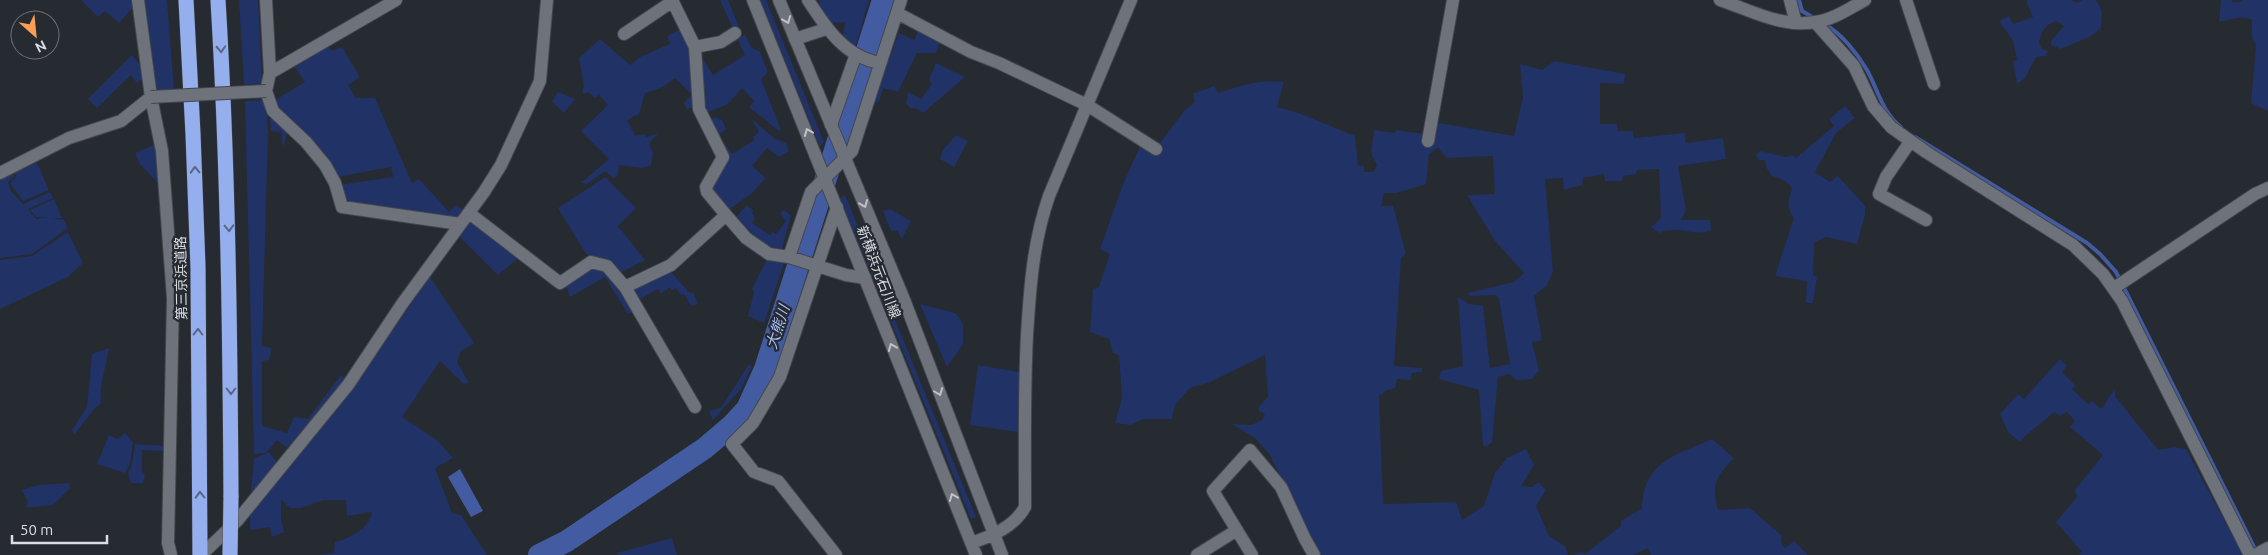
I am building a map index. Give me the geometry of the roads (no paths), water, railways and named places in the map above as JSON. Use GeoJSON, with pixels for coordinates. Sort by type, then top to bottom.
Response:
{"type":"FeatureCollection","features":[{"type":"Feature","properties":{"kind":"highway","name":"第三京浜道路"},"geometry":{"type":"LineString","coordinates":[[186,0],[194,134],[198,257],[201,551]]}},
{"type":"Feature","properties":{"kind":"highway"},"geometry":{"type":"LineString","coordinates":[[218,0],[226,132],[230,263],[230,555]]}},
{"type":"Feature","properties":{"kind":"street"},"geometry":{"type":"LineString","coordinates":[[138,0],[162,151],[173,298],[168,543],[171,555]]}},
{"type":"Feature","properties":{"kind":"street"},"geometry":{"type":"LineString","coordinates":[[266,0],[270,73],[266,92],[273,111],[306,142],[325,165],[335,183],[342,207],[460,224]]}},
{"type":"Feature","properties":{"kind":"street"},"geometry":{"type":"LineString","coordinates":[[270,73],[396,0]]}},
{"type":"Feature","properties":{"kind":"street"},"geometry":{"type":"LineString","coordinates":[[201,551],[237,521],[348,385],[402,304],[469,213],[501,164],[540,81],[547,0]]}},
{"type":"Feature","properties":{"kind":"street"},"geometry":{"type":"LineString","coordinates":[[624,34],[673,0],[695,47],[699,109],[723,157],[706,187],[707,192],[746,238],[769,254],[789,257],[846,275],[865,278]]}},
{"type":"Feature","properties":{"kind":"street","name":"新横浜元石川線"},"geometry":{"type":"LineString","coordinates":[[753,0],[976,555]]}},
{"type":"Feature","properties":{"kind":"street","name":"新横浜元石川線"},"geometry":{"type":"LineString","coordinates":[[779,0],[903,297],[1002,555]]}},
{"type":"Feature","properties":{"kind":"street"},"geometry":{"type":"LineString","coordinates":[[808,0],[826,29],[844,47],[859,56],[878,62]]}},
{"type":"Feature","properties":{"kind":"street"},"geometry":{"type":"LineString","coordinates":[[789,257],[811,192],[852,151],[878,62],[901,0]]}},
{"type":"Feature","properties":{"kind":"street"},"geometry":{"type":"LineString","coordinates":[[971,543],[994,535],[1019,517],[1025,507],[1026,371],[1030,280],[1034,247],[1048,196],[1131,0]]}},
{"type":"Feature","properties":{"kind":"street"},"geometry":{"type":"LineString","coordinates":[[1428,141],[1453,0]]}},
{"type":"Feature","properties":{"kind":"street"},"geometry":{"type":"LineString","coordinates":[[1720,0],[1762,15],[1796,22],[1816,22],[1829,18],[1865,0]]}},
{"type":"Feature","properties":{"kind":"street"},"geometry":{"type":"LineString","coordinates":[[1790,0],[1796,22]]}},
{"type":"Feature","properties":{"kind":"street"},"geometry":{"type":"LineString","coordinates":[[1906,0],[1934,84]]}},
{"type":"Feature","properties":{"kind":"street"},"geometry":{"type":"LineString","coordinates":[[897,13],[971,52],[999,63],[1087,105],[1156,149]]}},
{"type":"Feature","properties":{"kind":"street"},"geometry":{"type":"LineString","coordinates":[[1816,22],[1854,66],[1873,106],[1882,117],[1910,142],[2073,245],[2088,258],[2114,288],[2258,552]]}},
{"type":"Feature","properties":{"kind":"street"},"geometry":{"type":"LineString","coordinates":[[795,39],[826,29]]}},
{"type":"Feature","properties":{"kind":"street"},"geometry":{"type":"LineString","coordinates":[[695,47],[721,42],[735,33]]}},
{"type":"Feature","properties":{"kind":"street"},"geometry":{"type":"LineString","coordinates":[[831,125],[859,56]]}},
{"type":"Feature","properties":{"kind":"street"},"geometry":{"type":"LineString","coordinates":[[0,173],[69,138],[121,121],[152,97],[266,92]]}},
{"type":"Feature","properties":{"kind":"street"},"geometry":{"type":"LineString","coordinates":[[1910,142],[1886,177],[1879,194],[1926,220]]}},
{"type":"Feature","properties":{"kind":"street"},"geometry":{"type":"LineString","coordinates":[[2114,288],[2255,194],[2268,188]]}},
{"type":"Feature","properties":{"kind":"street"},"geometry":{"type":"LineString","coordinates":[[836,555],[778,481],[754,472],[732,444],[753,423],[780,377],[837,206]]}},
{"type":"Feature","properties":{"kind":"street"},"geometry":{"type":"LineString","coordinates":[[469,213],[560,283],[588,263],[597,262],[607,266],[625,288],[695,407]]}},
{"type":"Feature","properties":{"kind":"street"},"geometry":{"type":"LineString","coordinates":[[625,288],[671,265],[726,215]]}},
{"type":"Feature","properties":{"kind":"street"},"geometry":{"type":"LineString","coordinates":[[1252,555],[1213,491],[1250,450],[1281,487],[1314,555]]}},
{"type":"Feature","properties":{"kind":"street"},"geometry":{"type":"LineString","coordinates":[[1197,555],[1237,530]]}},
{"type":"Feature","properties":{"kind":"waterway","name":"大熊川"},"geometry":{"type":"LineString","coordinates":[[539,555],[567,541],[705,448],[732,425],[747,409],[765,369],[883,0]]}},
{"type":"Feature","properties":{"kind":"waterway"},"geometry":{"type":"LineString","coordinates":[[1799,0],[1802,11],[1814,18]]}},
{"type":"Feature","properties":{"kind":"waterway"},"geometry":{"type":"LineString","coordinates":[[1824,24],[1842,38],[1858,57],[1867,70],[1889,115],[1901,127]]}},
{"type":"Feature","properties":{"kind":"waterway"},"geometry":{"type":"LineString","coordinates":[[1915,137],[2087,243],[2116,272],[2256,551]]}}]}
